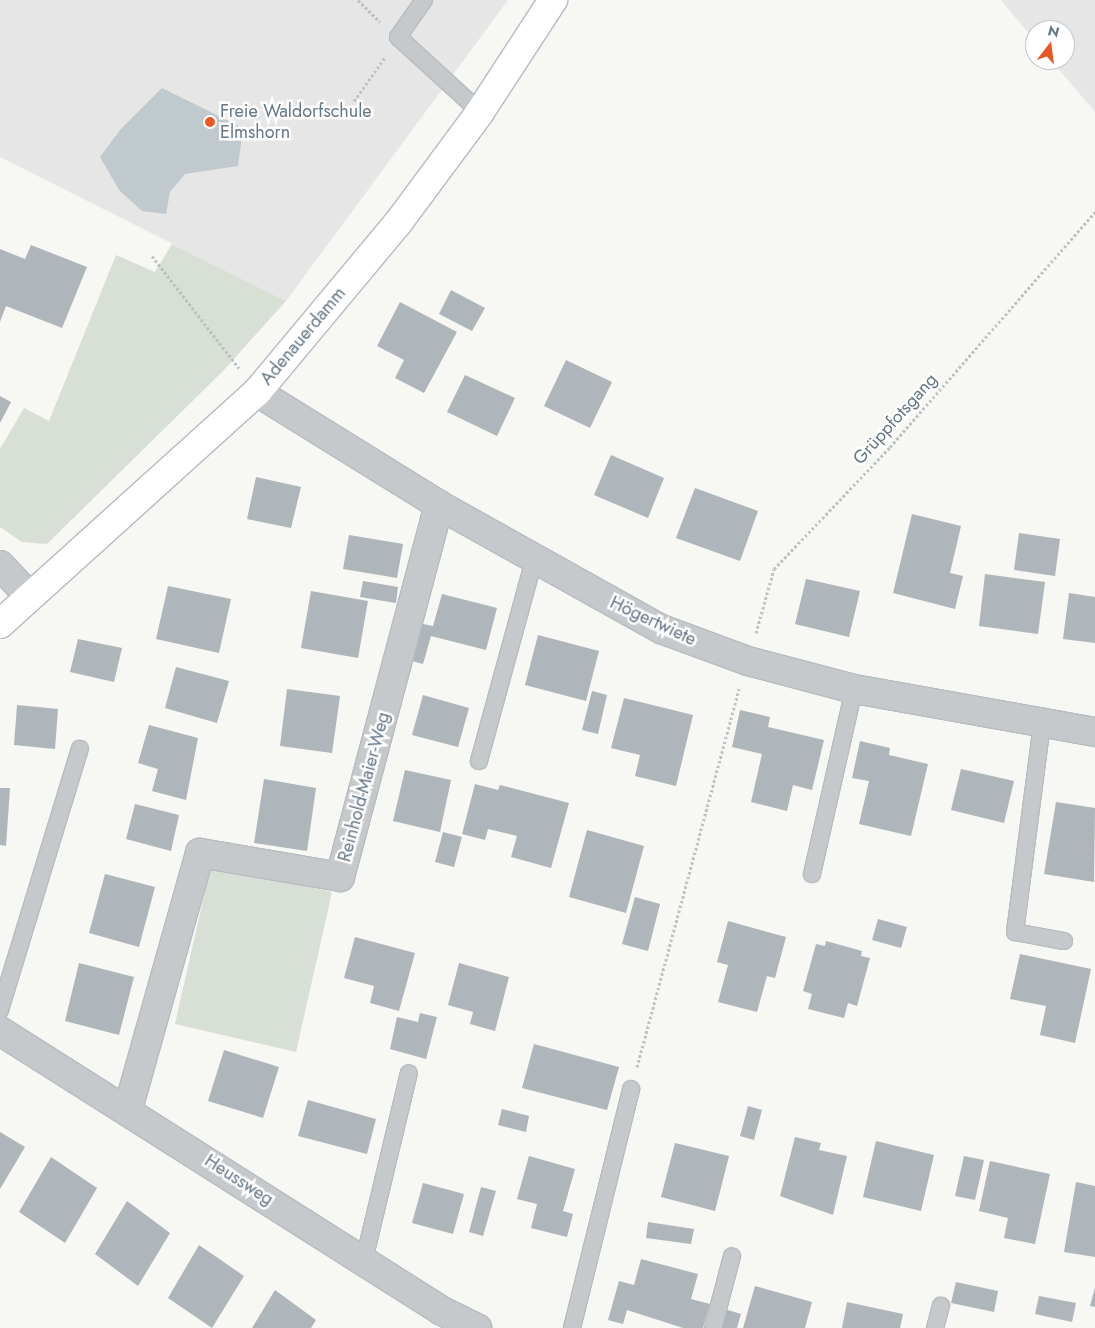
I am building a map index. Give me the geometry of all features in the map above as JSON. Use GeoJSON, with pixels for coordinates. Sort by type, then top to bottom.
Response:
{"type":"FeatureCollection","features":[{"type":"Feature","properties":{"kind":"street","name":"Adenauerdamm"},"geometry":{"type":"LineString","coordinates":[[0,624],[257,392],[398,223],[480,112],[553,0]]}},
{"type":"Feature","properties":{"kind":"street","name":"Högertwiete"},"geometry":{"type":"LineString","coordinates":[[257,392],[439,505],[534,560],[661,629],[748,660],[854,689],[1095,732]]}},
{"type":"Feature","properties":{"kind":"street","name":"Reinhold-Maier-Weg"},"geometry":{"type":"LineString","coordinates":[[128,1109],[200,853],[340,877],[439,505]]}},
{"type":"Feature","properties":{"kind":"street"},"geometry":{"type":"LineString","coordinates":[[0,565],[29,596]]}},
{"type":"Feature","properties":{"kind":"street","name":"Heussweg"},"geometry":{"type":"LineString","coordinates":[[0,1031],[128,1109],[364,1260],[477,1328]]}},
{"type":"Feature","properties":{"kind":"lane"},"geometry":{"type":"LineString","coordinates":[[424,0],[398,37],[480,112]]}},
{"type":"Feature","properties":{"kind":"lane"},"geometry":{"type":"LineString","coordinates":[[479,761],[534,560]]}},
{"type":"Feature","properties":{"kind":"lane"},"geometry":{"type":"LineString","coordinates":[[812,874],[854,689]]}},
{"type":"Feature","properties":{"kind":"lane"},"geometry":{"type":"LineString","coordinates":[[1042,724],[1015,932],[1064,941]]}},
{"type":"Feature","properties":{"kind":"lane"},"geometry":{"type":"LineString","coordinates":[[0,1010],[80,749]]}},
{"type":"Feature","properties":{"kind":"lane"},"geometry":{"type":"LineString","coordinates":[[364,1260],[409,1073]]}},
{"type":"Feature","properties":{"kind":"lane"},"geometry":{"type":"LineString","coordinates":[[572,1328],[631,1088]]}},
{"type":"Feature","properties":{"kind":"lane"},"geometry":{"type":"LineString","coordinates":[[713,1328],[732,1256]]}},
{"type":"Feature","properties":{"kind":"lane"},"geometry":{"type":"LineString","coordinates":[[935,1328],[941,1306]]}},
{"type":"Feature","properties":{"kind":"path"},"geometry":{"type":"LineString","coordinates":[[354,102],[398,37],[358,0]]}},
{"type":"Feature","properties":{"kind":"path","name":"Grüppfotsgang"},"geometry":{"type":"LineString","coordinates":[[631,1088],[774,568],[890,446],[1095,212]]}},
{"type":"Feature","properties":{"kind":"path"},"geometry":{"type":"LineString","coordinates":[[152,256],[257,392]]}},
{"type":"Feature","properties":{"kind":"shaded area","name":"Freie Waldorfschule Elmshorn"},"geometry":{"type":"Polygon","coordinates":[[[0,0],[508,0],[286,301],[0,157],[0,0]]]}},
{"type":"Feature","properties":{"kind":"shaded area"},"geometry":{"type":"Polygon","coordinates":[[[1001,0],[1095,0],[1095,112],[1059,70],[1075,70],[1075,20],[1025,20],[1025,29],[1001,0]]]}},
{"type":"Feature","properties":{"kind":"shaded area"},"geometry":{"type":"Polygon","coordinates":[[[162,88],[243,128],[238,166],[185,174],[170,192],[166,214],[142,211],[119,190],[100,157],[120,130],[162,88]]]}},
{"type":"Feature","properties":{"kind":"shaded area"},"geometry":{"type":"Polygon","coordinates":[[[172,244],[286,301],[223,371],[47,544],[22,542],[0,527],[0,449],[24,408],[49,421],[116,255],[155,272],[172,244]]]}},
{"type":"Feature","properties":{"kind":"shaded area"},"geometry":{"type":"Polygon","coordinates":[[[211,865],[332,892],[296,1052],[175,1024],[211,865]]]}},
{"type":"Feature","properties":{"kind":"building"},"geometry":{"type":"Polygon","coordinates":[[[31,245],[87,267],[62,328],[6,306],[0,322],[0,249],[25,259],[31,245]]]}},
{"type":"Feature","properties":{"kind":"building"},"geometry":{"type":"Polygon","coordinates":[[[451,290],[485,308],[472,331],[439,314],[451,290]]]}},
{"type":"Feature","properties":{"kind":"building"},"geometry":{"type":"Polygon","coordinates":[[[400,302],[457,332],[424,393],[395,378],[404,360],[377,346],[400,302]]]}},
{"type":"Feature","properties":{"kind":"building"},"geometry":{"type":"Polygon","coordinates":[[[566,360],[612,382],[590,428],[544,406],[566,360]]]}},
{"type":"Feature","properties":{"kind":"building"},"geometry":{"type":"Polygon","coordinates":[[[465,375],[515,398],[497,436],[447,412],[465,375]]]}},
{"type":"Feature","properties":{"kind":"building"},"geometry":{"type":"Polygon","coordinates":[[[0,396],[11,402],[0,423],[0,396]]]}},
{"type":"Feature","properties":{"kind":"building"},"geometry":{"type":"Polygon","coordinates":[[[611,455],[664,478],[648,518],[594,495],[611,455]]]}},
{"type":"Feature","properties":{"kind":"building"},"geometry":{"type":"Polygon","coordinates":[[[256,477],[301,487],[291,528],[247,519],[256,477]]]}},
{"type":"Feature","properties":{"kind":"building"},"geometry":{"type":"Polygon","coordinates":[[[695,488],[758,511],[740,561],[676,538],[695,488]]]}},
{"type":"Feature","properties":{"kind":"building"},"geometry":{"type":"Polygon","coordinates":[[[912,514],[961,526],[950,573],[963,576],[955,609],[893,593],[912,514]]]}},
{"type":"Feature","properties":{"kind":"building"},"geometry":{"type":"Polygon","coordinates":[[[1019,533],[1060,539],[1055,576],[1014,570],[1019,533]]]}},
{"type":"Feature","properties":{"kind":"building"},"geometry":{"type":"Polygon","coordinates":[[[349,535],[403,544],[397,578],[343,569],[349,535]]]}},
{"type":"Feature","properties":{"kind":"building"},"geometry":{"type":"Polygon","coordinates":[[[985,574],[1045,582],[1038,634],[979,626],[985,574]]]}},
{"type":"Feature","properties":{"kind":"building"},"geometry":{"type":"Polygon","coordinates":[[[806,579],[860,591],[849,637],[795,624],[806,579]]]}},
{"type":"Feature","properties":{"kind":"building"},"geometry":{"type":"Polygon","coordinates":[[[363,581],[398,587],[396,603],[360,597],[363,581]]]}},
{"type":"Feature","properties":{"kind":"building"},"geometry":{"type":"Polygon","coordinates":[[[168,586],[231,599],[219,653],[156,639],[168,586]]]}},
{"type":"Feature","properties":{"kind":"building"},"geometry":{"type":"Polygon","coordinates":[[[311,591],[368,601],[358,658],[301,648],[311,591]]]}},
{"type":"Feature","properties":{"kind":"building"},"geometry":{"type":"Polygon","coordinates":[[[1069,593],[1095,597],[1095,643],[1063,639],[1069,593]]]}},
{"type":"Feature","properties":{"kind":"building"},"geometry":{"type":"Polygon","coordinates":[[[442,594],[497,608],[486,650],[431,636],[423,664],[408,660],[418,623],[433,626],[442,594]]]}},
{"type":"Feature","properties":{"kind":"building"},"geometry":{"type":"Polygon","coordinates":[[[538,635],[599,651],[586,701],[525,685],[538,635]]]}},
{"type":"Feature","properties":{"kind":"building"},"geometry":{"type":"Polygon","coordinates":[[[78,639],[122,648],[114,682],[70,672],[78,639]]]}},
{"type":"Feature","properties":{"kind":"building"},"geometry":{"type":"Polygon","coordinates":[[[176,667],[229,681],[217,723],[165,708],[176,667]]]}},
{"type":"Feature","properties":{"kind":"building"},"geometry":{"type":"Polygon","coordinates":[[[287,689],[340,696],[332,753],[280,746],[287,689]]]}},
{"type":"Feature","properties":{"kind":"building"},"geometry":{"type":"Polygon","coordinates":[[[592,691],[607,695],[598,734],[582,730],[592,691]]]}},
{"type":"Feature","properties":{"kind":"building"},"geometry":{"type":"Polygon","coordinates":[[[423,695],[469,708],[458,747],[412,735],[423,695]]]}},
{"type":"Feature","properties":{"kind":"building"},"geometry":{"type":"Polygon","coordinates":[[[624,698],[693,715],[676,786],[635,776],[640,755],[611,748],[624,698]]]}},
{"type":"Feature","properties":{"kind":"building"},"geometry":{"type":"Polygon","coordinates":[[[17,705],[58,709],[55,749],[14,745],[17,705]]]}},
{"type":"Feature","properties":{"kind":"building"},"geometry":{"type":"Polygon","coordinates":[[[740,710],[770,717],[768,727],[824,740],[812,790],[793,785],[787,811],[751,802],[762,754],[732,747],[740,710]]]}},
{"type":"Feature","properties":{"kind":"building"},"geometry":{"type":"Polygon","coordinates":[[[149,725],[198,738],[186,800],[152,791],[158,769],[138,763],[149,725]]]}},
{"type":"Feature","properties":{"kind":"building"},"geometry":{"type":"Polygon","coordinates":[[[860,741],[890,748],[889,755],[928,764],[911,836],[859,824],[869,781],[852,778],[860,741]]]}},
{"type":"Feature","properties":{"kind":"building"},"geometry":{"type":"Polygon","coordinates":[[[961,769],[1014,781],[1004,823],[951,810],[961,769]]]}},
{"type":"Feature","properties":{"kind":"building"},"geometry":{"type":"Polygon","coordinates":[[[405,770],[451,780],[440,832],[393,821],[405,770]]]}},
{"type":"Feature","properties":{"kind":"building"},"geometry":{"type":"Polygon","coordinates":[[[264,779],[316,788],[307,851],[254,843],[264,779]]]}},
{"type":"Feature","properties":{"kind":"building"},"geometry":{"type":"Polygon","coordinates":[[[475,784],[498,790],[500,785],[569,803],[551,868],[511,857],[517,836],[488,829],[485,840],[462,834],[475,784]]]}},
{"type":"Feature","properties":{"kind":"building"},"geometry":{"type":"Polygon","coordinates":[[[0,788],[10,788],[6,846],[0,845],[0,788]]]}},
{"type":"Feature","properties":{"kind":"building"},"geometry":{"type":"Polygon","coordinates":[[[1056,802],[1095,808],[1094,882],[1044,874],[1056,802]]]}},
{"type":"Feature","properties":{"kind":"building"},"geometry":{"type":"Polygon","coordinates":[[[135,804],[179,815],[171,851],[126,839],[135,804]]]}},
{"type":"Feature","properties":{"kind":"building"},"geometry":{"type":"Polygon","coordinates":[[[587,830],[644,846],[626,913],[569,897],[587,830]]]}},
{"type":"Feature","properties":{"kind":"building"},"geometry":{"type":"Polygon","coordinates":[[[443,832],[462,837],[454,867],[435,862],[443,832]]]}},
{"type":"Feature","properties":{"kind":"building"},"geometry":{"type":"Polygon","coordinates":[[[105,874],[155,887],[139,947],[89,933],[105,874]]]}},
{"type":"Feature","properties":{"kind":"building"},"geometry":{"type":"Polygon","coordinates":[[[635,897],[660,904],[648,951],[622,944],[635,897]]]}},
{"type":"Feature","properties":{"kind":"building"},"geometry":{"type":"Polygon","coordinates":[[[878,919],[907,927],[901,948],[872,940],[878,919]]]}},
{"type":"Feature","properties":{"kind":"building"},"geometry":{"type":"Polygon","coordinates":[[[728,921],[786,937],[775,978],[767,976],[757,1012],[718,1002],[728,965],[717,962],[728,921]]]}},
{"type":"Feature","properties":{"kind":"building"},"geometry":{"type":"Polygon","coordinates":[[[355,937],[415,953],[399,1011],[370,1003],[374,986],[344,978],[355,937]]]}},
{"type":"Feature","properties":{"kind":"building"},"geometry":{"type":"Polygon","coordinates":[[[826,941],[862,951],[861,956],[870,958],[857,1006],[848,1003],[844,1018],[808,1009],[812,994],[803,991],[816,944],[825,946],[826,941]]]}},
{"type":"Feature","properties":{"kind":"building"},"geometry":{"type":"Polygon","coordinates":[[[1020,954],[1091,969],[1075,1043],[1040,1035],[1046,1006],[1010,999],[1020,954]]]}},
{"type":"Feature","properties":{"kind":"building"},"geometry":{"type":"Polygon","coordinates":[[[79,963],[134,977],[119,1035],[65,1021],[79,963]]]}},
{"type":"Feature","properties":{"kind":"building"},"geometry":{"type":"Polygon","coordinates":[[[459,963],[509,977],[495,1031],[470,1024],[473,1012],[448,1005],[459,963]]]}},
{"type":"Feature","properties":{"kind":"building"},"geometry":{"type":"Polygon","coordinates":[[[420,1013],[437,1017],[426,1059],[390,1049],[397,1017],[418,1022],[420,1013]]]}},
{"type":"Feature","properties":{"kind":"building"},"geometry":{"type":"Polygon","coordinates":[[[534,1044],[619,1067],[607,1110],[522,1088],[534,1044]]]}},
{"type":"Feature","properties":{"kind":"building"},"geometry":{"type":"Polygon","coordinates":[[[224,1050],[279,1067],[263,1118],[208,1101],[224,1050]]]}},
{"type":"Feature","properties":{"kind":"building"},"geometry":{"type":"Polygon","coordinates":[[[308,1100],[376,1119],[367,1154],[298,1136],[308,1100]]]}},
{"type":"Feature","properties":{"kind":"building"},"geometry":{"type":"Polygon","coordinates":[[[748,1106],[762,1110],[754,1140],[740,1136],[748,1106]]]}},
{"type":"Feature","properties":{"kind":"building"},"geometry":{"type":"Polygon","coordinates":[[[502,1109],[529,1116],[526,1132],[498,1125],[502,1109]]]}},
{"type":"Feature","properties":{"kind":"building"},"geometry":{"type":"Polygon","coordinates":[[[0,1132],[25,1147],[0,1189],[0,1132]]]}},
{"type":"Feature","properties":{"kind":"building"},"geometry":{"type":"Polygon","coordinates":[[[795,1137],[821,1143],[819,1150],[847,1156],[833,1215],[780,1196],[795,1137]]]}},
{"type":"Feature","properties":{"kind":"building"},"geometry":{"type":"Polygon","coordinates":[[[876,1141],[934,1155],[921,1211],[863,1197],[876,1141]]]}},
{"type":"Feature","properties":{"kind":"building"},"geometry":{"type":"Polygon","coordinates":[[[675,1143],[729,1156],[715,1211],[661,1197],[675,1143]]]}},
{"type":"Feature","properties":{"kind":"building"},"geometry":{"type":"Polygon","coordinates":[[[529,1156],[575,1169],[563,1211],[573,1214],[567,1237],[531,1228],[537,1204],[517,1199],[529,1156]]]}},
{"type":"Feature","properties":{"kind":"building"},"geometry":{"type":"Polygon","coordinates":[[[964,1156],[984,1160],[975,1200],[955,1196],[964,1156]]]}},
{"type":"Feature","properties":{"kind":"building"},"geometry":{"type":"Polygon","coordinates":[[[51,1157],[97,1188],[65,1243],[19,1212],[51,1157]]]}},
{"type":"Feature","properties":{"kind":"building"},"geometry":{"type":"Polygon","coordinates":[[[990,1161],[1050,1174],[1035,1244],[1004,1238],[1008,1218],[979,1211],[990,1161]]]}},
{"type":"Feature","properties":{"kind":"building"},"geometry":{"type":"Polygon","coordinates":[[[1076,1182],[1095,1186],[1095,1257],[1064,1252],[1076,1182]]]}},
{"type":"Feature","properties":{"kind":"building"},"geometry":{"type":"Polygon","coordinates":[[[423,1183],[464,1194],[453,1234],[412,1223],[423,1183]]]}},
{"type":"Feature","properties":{"kind":"building"},"geometry":{"type":"Polygon","coordinates":[[[481,1187],[496,1191],[483,1236],[469,1232],[481,1187]]]}},
{"type":"Feature","properties":{"kind":"building"},"geometry":{"type":"Polygon","coordinates":[[[127,1201],[170,1233],[138,1286],[95,1254],[127,1201]]]}},
{"type":"Feature","properties":{"kind":"building"},"geometry":{"type":"Polygon","coordinates":[[[648,1222],[694,1229],[691,1244],[646,1238],[648,1222]]]}},
{"type":"Feature","properties":{"kind":"building"},"geometry":{"type":"Polygon","coordinates":[[[199,1245],[244,1276],[212,1328],[168,1298],[199,1245]]]}},
{"type":"Feature","properties":{"kind":"building"},"geometry":{"type":"Polygon","coordinates":[[[641,1259],[698,1274],[691,1299],[710,1304],[703,1328],[683,1328],[627,1310],[623,1324],[608,1320],[619,1281],[634,1285],[641,1259]]]}},
{"type":"Feature","properties":{"kind":"building"},"geometry":{"type":"Polygon","coordinates":[[[956,1282],[998,1291],[994,1312],[951,1303],[956,1282]]]}},
{"type":"Feature","properties":{"kind":"building"},"geometry":{"type":"Polygon","coordinates":[[[755,1286],[812,1302],[805,1328],[743,1328],[755,1286]]]}},
{"type":"Feature","properties":{"kind":"building"},"geometry":{"type":"Polygon","coordinates":[[[1095,1287],[1095,1307],[1090,1306],[1095,1287]]]}},
{"type":"Feature","properties":{"kind":"building"},"geometry":{"type":"Polygon","coordinates":[[[275,1290],[316,1320],[311,1328],[252,1328],[275,1290]]]}},
{"type":"Feature","properties":{"kind":"building"},"geometry":{"type":"Polygon","coordinates":[[[1039,1296],[1076,1303],[1072,1322],[1035,1314],[1039,1296]]]}},
{"type":"Feature","properties":{"kind":"building"},"geometry":{"type":"Polygon","coordinates":[[[847,1302],[903,1314],[900,1328],[842,1328],[847,1302]]]}},
{"type":"Feature","properties":{"kind":"building"},"geometry":{"type":"Polygon","coordinates":[[[721,1308],[741,1314],[737,1328],[716,1328],[721,1308]]]}},
{"type":"Feature","properties":{"kind":"place","name":"Freie Waldorfschule Elmshorn"},"geometry":{"type":"Point","coordinates":[210,122]}}]}
